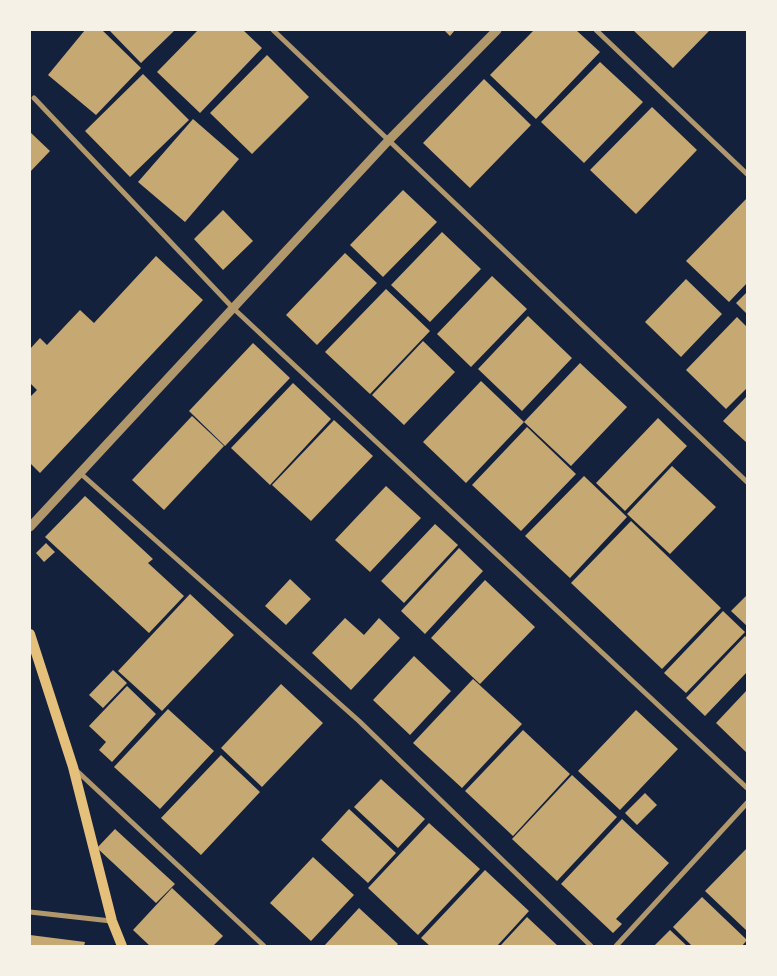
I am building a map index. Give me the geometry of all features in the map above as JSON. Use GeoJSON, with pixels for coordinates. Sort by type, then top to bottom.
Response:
{"type":"FeatureCollection","features":[{"type":"Feature","properties":{"kind":"main road"},"geometry":{"type":"LineString","coordinates":[[30,634],[72,767],[112,922],[122,946]]}},
{"type":"Feature","properties":{"kind":"street"},"geometry":{"type":"LineString","coordinates":[[273,30],[747,482]]}},
{"type":"Feature","properties":{"kind":"street"},"geometry":{"type":"LineString","coordinates":[[30,527],[388,141],[497,30]]}},
{"type":"Feature","properties":{"kind":"street"},"geometry":{"type":"LineString","coordinates":[[596,30],[747,174]]}},
{"type":"Feature","properties":{"kind":"street"},"geometry":{"type":"LineString","coordinates":[[34,98],[233,308],[747,788]]}},
{"type":"Feature","properties":{"kind":"street"},"geometry":{"type":"LineString","coordinates":[[79,472],[359,720],[591,946]]}},
{"type":"Feature","properties":{"kind":"street"},"geometry":{"type":"LineString","coordinates":[[72,767],[264,946]]}},
{"type":"Feature","properties":{"kind":"street"},"geometry":{"type":"LineString","coordinates":[[616,946],[747,803]]}},
{"type":"Feature","properties":{"kind":"street"},"geometry":{"type":"LineString","coordinates":[[30,912],[112,922]]}},
{"type":"Feature","properties":{"kind":"building"},"geometry":{"type":"Polygon","coordinates":[[[85,30],[102,30],[141,68],[96,115],[48,75],[85,30]]]}},
{"type":"Feature","properties":{"kind":"building"},"geometry":{"type":"Polygon","coordinates":[[[109,30],[175,30],[141,63],[109,30]]]}},
{"type":"Feature","properties":{"kind":"building"},"geometry":{"type":"Polygon","coordinates":[[[198,30],[243,30],[262,48],[200,113],[157,72],[198,30]]]}},
{"type":"Feature","properties":{"kind":"building"},"geometry":{"type":"Polygon","coordinates":[[[444,30],[455,30],[450,36],[444,30]]]}},
{"type":"Feature","properties":{"kind":"building"},"geometry":{"type":"Polygon","coordinates":[[[534,30],[576,30],[600,52],[536,119],[490,75],[534,30]]]}},
{"type":"Feature","properties":{"kind":"building"},"geometry":{"type":"Polygon","coordinates":[[[633,30],[710,30],[673,68],[633,30]]]}},
{"type":"Feature","properties":{"kind":"building"},"geometry":{"type":"Polygon","coordinates":[[[267,55],[309,97],[252,154],[210,113],[267,55]]]}},
{"type":"Feature","properties":{"kind":"building"},"geometry":{"type":"Polygon","coordinates":[[[600,62],[643,102],[584,163],[541,122],[600,62]]]}},
{"type":"Feature","properties":{"kind":"building"},"geometry":{"type":"Polygon","coordinates":[[[143,74],[189,120],[130,177],[85,131],[143,74]]]}},
{"type":"Feature","properties":{"kind":"building"},"geometry":{"type":"Polygon","coordinates":[[[484,79],[531,125],[470,188],[423,143],[484,79]]]}},
{"type":"Feature","properties":{"kind":"building"},"geometry":{"type":"Polygon","coordinates":[[[652,107],[697,150],[636,214],[590,170],[652,107]]]}},
{"type":"Feature","properties":{"kind":"building"},"geometry":{"type":"Polygon","coordinates":[[[193,119],[239,159],[185,222],[138,182],[193,119]]]}},
{"type":"Feature","properties":{"kind":"building"},"geometry":{"type":"Polygon","coordinates":[[[30,132],[50,151],[30,172],[30,132]]]}},
{"type":"Feature","properties":{"kind":"building"},"geometry":{"type":"Polygon","coordinates":[[[403,190],[437,222],[383,277],[350,245],[403,190]]]}},
{"type":"Feature","properties":{"kind":"building"},"geometry":{"type":"Polygon","coordinates":[[[747,198],[747,283],[729,302],[686,261],[747,198]]]}},
{"type":"Feature","properties":{"kind":"building"},"geometry":{"type":"Polygon","coordinates":[[[223,210],[253,241],[223,270],[194,239],[223,210]]]}},
{"type":"Feature","properties":{"kind":"building"},"geometry":{"type":"Polygon","coordinates":[[[442,232],[481,269],[430,322],[391,285],[442,232]]]}},
{"type":"Feature","properties":{"kind":"building"},"geometry":{"type":"Polygon","coordinates":[[[345,253],[377,283],[317,345],[286,315],[345,253]]]}},
{"type":"Feature","properties":{"kind":"building"},"geometry":{"type":"Polygon","coordinates":[[[156,256],[203,300],[40,473],[30,463],[30,397],[37,390],[30,383],[30,349],[40,338],[47,345],[80,310],[94,323],[156,256]]]}},
{"type":"Feature","properties":{"kind":"building"},"geometry":{"type":"Polygon","coordinates":[[[492,276],[527,309],[471,367],[437,334],[492,276]]]}},
{"type":"Feature","properties":{"kind":"building"},"geometry":{"type":"Polygon","coordinates":[[[686,279],[722,314],[681,357],[645,322],[686,279]]]}},
{"type":"Feature","properties":{"kind":"building"},"geometry":{"type":"Polygon","coordinates":[[[386,289],[430,331],[370,394],[325,352],[386,289]]]}},
{"type":"Feature","properties":{"kind":"building"},"geometry":{"type":"Polygon","coordinates":[[[747,292],[747,314],[736,303],[747,292]]]}},
{"type":"Feature","properties":{"kind":"building"},"geometry":{"type":"Polygon","coordinates":[[[528,316],[572,358],[522,411],[478,369],[528,316]]]}},
{"type":"Feature","properties":{"kind":"building"},"geometry":{"type":"Polygon","coordinates":[[[737,317],[747,327],[747,388],[726,409],[686,370],[737,317]]]}},
{"type":"Feature","properties":{"kind":"building"},"geometry":{"type":"Polygon","coordinates":[[[423,341],[455,372],[404,425],[372,395],[423,341]]]}},
{"type":"Feature","properties":{"kind":"building"},"geometry":{"type":"Polygon","coordinates":[[[253,343],[290,378],[225,446],[189,411],[253,343]]]}},
{"type":"Feature","properties":{"kind":"building"},"geometry":{"type":"Polygon","coordinates":[[[580,363],[627,407],[571,466],[524,422],[580,363]]]}},
{"type":"Feature","properties":{"kind":"building"},"geometry":{"type":"Polygon","coordinates":[[[481,381],[524,422],[466,483],[423,442],[481,381]]]}},
{"type":"Feature","properties":{"kind":"building"},"geometry":{"type":"Polygon","coordinates":[[[293,383],[331,419],[270,485],[231,448],[293,383]]]}},
{"type":"Feature","properties":{"kind":"building"},"geometry":{"type":"Polygon","coordinates":[[[747,396],[747,443],[723,421],[747,396]]]}},
{"type":"Feature","properties":{"kind":"building"},"geometry":{"type":"Polygon","coordinates":[[[192,416],[224,446],[164,510],[132,480],[192,416]]]}},
{"type":"Feature","properties":{"kind":"building"},"geometry":{"type":"Polygon","coordinates":[[[658,418],[687,446],[625,511],[596,483],[658,418]]]}},
{"type":"Feature","properties":{"kind":"building"},"geometry":{"type":"Polygon","coordinates":[[[334,420],[373,456],[311,521],[272,485],[334,420]]]}},
{"type":"Feature","properties":{"kind":"building"},"geometry":{"type":"Polygon","coordinates":[[[527,427],[576,474],[521,531],[472,485],[527,427]]]}},
{"type":"Feature","properties":{"kind":"building"},"geometry":{"type":"Polygon","coordinates":[[[672,466],[716,507],[670,554],[627,514],[672,466]]]}},
{"type":"Feature","properties":{"kind":"building"},"geometry":{"type":"Polygon","coordinates":[[[584,476],[627,517],[570,578],[525,536],[584,476]]]}},
{"type":"Feature","properties":{"kind":"building"},"geometry":{"type":"Polygon","coordinates":[[[386,486],[421,518],[370,572],[335,540],[386,486]]]}},
{"type":"Feature","properties":{"kind":"building"},"geometry":{"type":"Polygon","coordinates":[[[85,496],[153,559],[148,563],[184,596],[149,633],[45,537],[85,496]]]}},
{"type":"Feature","properties":{"kind":"building"},"geometry":{"type":"Polygon","coordinates":[[[631,521],[721,608],[662,669],[571,583],[631,521]]]}},
{"type":"Feature","properties":{"kind":"building"},"geometry":{"type":"Polygon","coordinates":[[[435,524],[458,545],[404,603],[381,581],[435,524]]]}},
{"type":"Feature","properties":{"kind":"building"},"geometry":{"type":"Polygon","coordinates":[[[46,543],[55,552],[44,562],[36,553],[46,543]]]}},
{"type":"Feature","properties":{"kind":"building"},"geometry":{"type":"Polygon","coordinates":[[[459,548],[483,571],[425,634],[401,611],[459,548]]]}},
{"type":"Feature","properties":{"kind":"building"},"geometry":{"type":"Polygon","coordinates":[[[290,579],[311,599],[286,625],[265,606],[290,579]]]}},
{"type":"Feature","properties":{"kind":"building"},"geometry":{"type":"Polygon","coordinates":[[[485,580],[535,627],[480,684],[431,638],[485,580]]]}},
{"type":"Feature","properties":{"kind":"building"},"geometry":{"type":"Polygon","coordinates":[[[190,594],[234,635],[162,711],[118,671],[190,594]]]}},
{"type":"Feature","properties":{"kind":"building"},"geometry":{"type":"Polygon","coordinates":[[[747,595],[747,626],[731,611],[747,595]]]}},
{"type":"Feature","properties":{"kind":"building"},"geometry":{"type":"Polygon","coordinates":[[[723,611],[745,632],[686,693],[664,673],[723,611]]]}},
{"type":"Feature","properties":{"kind":"building"},"geometry":{"type":"Polygon","coordinates":[[[345,618],[364,635],[379,618],[400,638],[351,690],[312,653],[345,618]]]}},
{"type":"Feature","properties":{"kind":"building"},"geometry":{"type":"Polygon","coordinates":[[[745,636],[747,638],[747,672],[705,716],[686,698],[745,636]]]}},
{"type":"Feature","properties":{"kind":"building"},"geometry":{"type":"Polygon","coordinates":[[[414,656],[451,691],[410,735],[373,700],[414,656]]]}},
{"type":"Feature","properties":{"kind":"building"},"geometry":{"type":"Polygon","coordinates":[[[113,670],[127,683],[103,708],[89,695],[113,670]]]}},
{"type":"Feature","properties":{"kind":"building"},"geometry":{"type":"Polygon","coordinates":[[[473,679],[522,724],[462,788],[413,743],[473,679]]]}},
{"type":"Feature","properties":{"kind":"building"},"geometry":{"type":"Polygon","coordinates":[[[281,684],[323,723],[262,787],[221,748],[281,684]]]}},
{"type":"Feature","properties":{"kind":"building"},"geometry":{"type":"Polygon","coordinates":[[[127,686],[156,714],[112,762],[99,750],[106,742],[89,726],[127,686]]]}},
{"type":"Feature","properties":{"kind":"building"},"geometry":{"type":"Polygon","coordinates":[[[747,690],[747,753],[716,723],[747,690]]]}},
{"type":"Feature","properties":{"kind":"building"},"geometry":{"type":"Polygon","coordinates":[[[168,709],[214,751],[160,809],[114,767],[168,709]]]}},
{"type":"Feature","properties":{"kind":"building"},"geometry":{"type":"Polygon","coordinates":[[[636,710],[678,749],[620,810],[578,771],[636,710]]]}},
{"type":"Feature","properties":{"kind":"building"},"geometry":{"type":"Polygon","coordinates":[[[523,730],[570,774],[513,836],[465,791],[523,730]]]}},
{"type":"Feature","properties":{"kind":"building"},"geometry":{"type":"Polygon","coordinates":[[[221,755],[260,792],[201,855],[161,818],[221,755]]]}},
{"type":"Feature","properties":{"kind":"building"},"geometry":{"type":"Polygon","coordinates":[[[572,775],[617,817],[557,881],[512,839],[572,775]]]}},
{"type":"Feature","properties":{"kind":"building"},"geometry":{"type":"Polygon","coordinates":[[[381,779],[425,819],[398,848],[354,807],[381,779]]]}},
{"type":"Feature","properties":{"kind":"building"},"geometry":{"type":"Polygon","coordinates":[[[645,793],[657,805],[637,825],[625,813],[645,793]]]}},
{"type":"Feature","properties":{"kind":"building"},"geometry":{"type":"Polygon","coordinates":[[[349,809],[396,853],[368,883],[321,840],[349,809]]]}},
{"type":"Feature","properties":{"kind":"building"},"geometry":{"type":"Polygon","coordinates":[[[622,819],[669,863],[616,919],[622,924],[613,933],[561,884],[622,819]]]}},
{"type":"Feature","properties":{"kind":"building"},"geometry":{"type":"Polygon","coordinates":[[[429,823],[480,869],[418,935],[368,888],[429,823]]]}},
{"type":"Feature","properties":{"kind":"building"},"geometry":{"type":"Polygon","coordinates":[[[115,829],[175,884],[156,903],[97,848],[115,829]]]}},
{"type":"Feature","properties":{"kind":"building"},"geometry":{"type":"Polygon","coordinates":[[[747,848],[747,931],[705,891],[747,848]]]}},
{"type":"Feature","properties":{"kind":"building"},"geometry":{"type":"Polygon","coordinates":[[[313,857],[354,895],[311,941],[270,903],[313,857]]]}},
{"type":"Feature","properties":{"kind":"building"},"geometry":{"type":"Polygon","coordinates":[[[485,870],[529,911],[497,946],[430,946],[421,938],[485,870]]]}},
{"type":"Feature","properties":{"kind":"building"},"geometry":{"type":"Polygon","coordinates":[[[172,888],[223,936],[213,946],[150,946],[133,930],[172,888]]]}},
{"type":"Feature","properties":{"kind":"building"},"geometry":{"type":"Polygon","coordinates":[[[702,897],[747,940],[742,946],[692,946],[673,927],[702,897]]]}},
{"type":"Feature","properties":{"kind":"building"},"geometry":{"type":"Polygon","coordinates":[[[359,908],[398,944],[396,946],[324,946],[359,908]]]}},
{"type":"Feature","properties":{"kind":"building"},"geometry":{"type":"Polygon","coordinates":[[[527,917],[558,946],[501,945],[527,917]]]}},
{"type":"Feature","properties":{"kind":"building"},"geometry":{"type":"Polygon","coordinates":[[[670,930],[687,946],[654,946],[670,930]]]}},
{"type":"Feature","properties":{"kind":"building"},"geometry":{"type":"Polygon","coordinates":[[[30,935],[85,942],[84,946],[30,946],[30,935]]]}}]}
